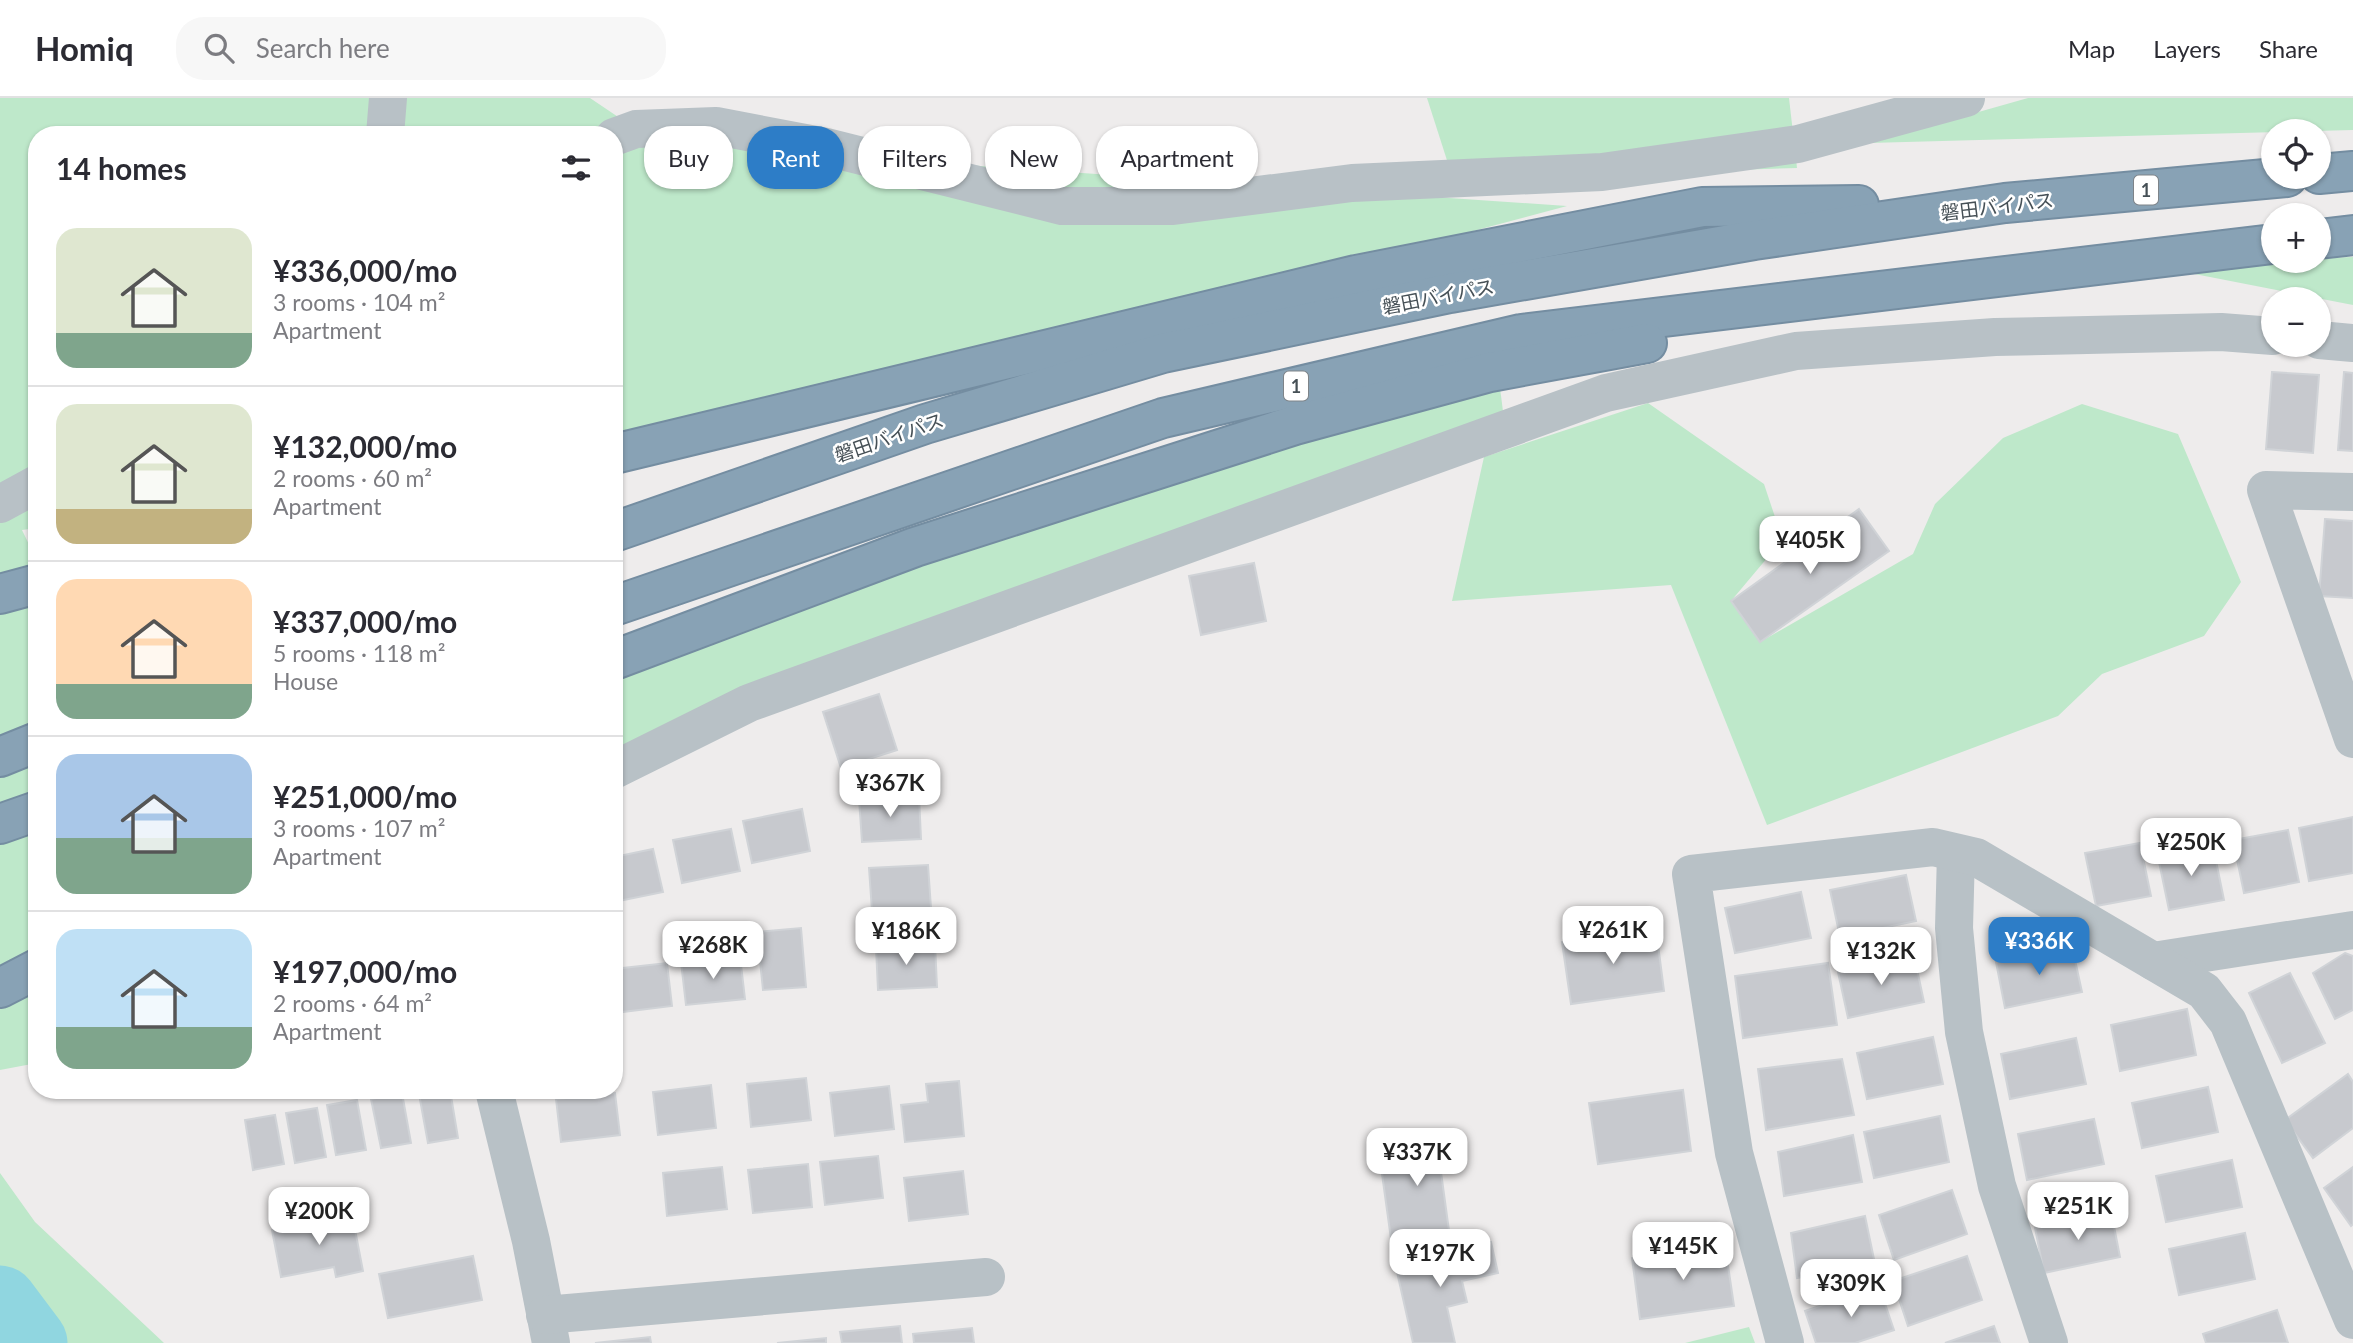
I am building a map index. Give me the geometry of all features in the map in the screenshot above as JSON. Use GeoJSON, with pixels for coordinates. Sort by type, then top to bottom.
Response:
{"type":"FeatureCollection","features":[{"type":"Feature","properties":{"kind":"highway"},"geometry":{"type":"LineString","coordinates":[[2331,173],[2353,171]]}},
{"type":"Feature","properties":{"kind":"highway","name":"磐田バイパス"},"geometry":{"type":"LineString","coordinates":[[623,529],[925,424],[1163,352],[1450,293],[1755,240],[2005,203],[2261,179]]}},
{"type":"Feature","properties":{"kind":"highway"},"geometry":{"type":"LineString","coordinates":[[623,452],[1356,275],[1702,207],[2005,203]]}},
{"type":"Feature","properties":{"kind":"highway"},"geometry":{"type":"LineString","coordinates":[[2331,238],[2353,235]]}},
{"type":"Feature","properties":{"kind":"highway","name":"1"},"geometry":{"type":"LineString","coordinates":[[623,603],[1176,415],[1521,334],[2261,245]]}},
{"type":"Feature","properties":{"kind":"highway"},"geometry":{"type":"LineString","coordinates":[[623,657],[915,547],[1295,425],[1490,372],[2003,275]]}},
{"type":"Feature","properties":{"kind":"highway"},"geometry":{"type":"LineString","coordinates":[[0,594],[28,586]]}},
{"type":"Feature","properties":{"kind":"highway"},"geometry":{"type":"LineString","coordinates":[[0,757],[28,746]]}},
{"type":"Feature","properties":{"kind":"highway"},"geometry":{"type":"LineString","coordinates":[[0,824],[28,814]]}},
{"type":"Feature","properties":{"kind":"highway"},"geometry":{"type":"LineString","coordinates":[[0,988],[28,974]]}},
{"type":"Feature","properties":{"kind":"street"},"geometry":{"type":"LineString","coordinates":[[386,126],[388,98]]}},
{"type":"Feature","properties":{"kind":"street"},"geometry":{"type":"LineString","coordinates":[[623,134],[636,129],[716,126],[826,147],[1062,206],[1172,206],[1352,183],[1602,172],[1798,144],[1966,98]]}},
{"type":"Feature","properties":{"kind":"street"},"geometry":{"type":"LineString","coordinates":[[623,766],[748,703],[1606,393],[1796,351],[1995,337],[2221,332],[2261,335]]}},
{"type":"Feature","properties":{"kind":"street"},"geometry":{"type":"LineString","coordinates":[[2331,341],[2353,343]]}},
{"type":"Feature","properties":{"kind":"street"},"geometry":{"type":"LineString","coordinates":[[0,504],[28,489]]}},
{"type":"Feature","properties":{"kind":"street"},"geometry":{"type":"LineString","coordinates":[[2353,492],[2266,490],[2353,739]]}},
{"type":"Feature","properties":{"kind":"street"},"geometry":{"type":"LineString","coordinates":[[1785,1343],[1734,1153],[1691,874],[1933,847],[1976,858],[2204,990],[2228,1022],[2353,1320]]}},
{"type":"Feature","properties":{"kind":"street"},"geometry":{"type":"LineString","coordinates":[[1956,853],[1954,928],[1964,1031],[1997,1186],[2049,1343]]}},
{"type":"Feature","properties":{"kind":"street"},"geometry":{"type":"LineString","coordinates":[[2153,961],[2353,930]]}},
{"type":"Feature","properties":{"kind":"street"},"geometry":{"type":"LineString","coordinates":[[496,1099],[548,1329],[986,1277]]}},
{"type":"Feature","properties":{"kind":"green space"},"geometry":{"type":"Polygon","coordinates":[[[0,98],[590,98],[636,129],[644,130],[644,189],[733,189],[733,141],[747,143],[747,189],[844,189],[844,155],[858,157],[858,189],[971,189],[971,165],[985,166],[985,189],[1082,189],[1082,173],[1096,174],[1096,189],[1258,189],[1258,185],[1567,206],[845,398],[623,434],[623,126],[28,126],[28,529],[22,530],[28,542],[28,1065],[0,1070],[0,98]]]}},
{"type":"Feature","properties":{"kind":"green space"},"geometry":{"type":"Polygon","coordinates":[[[1427,98],[1789,98],[1797,168],[1453,179],[1427,98]]]}},
{"type":"Feature","properties":{"kind":"green space"},"geometry":{"type":"Polygon","coordinates":[[[2028,98],[2353,98],[2353,130],[2331,131],[2331,119],[2261,119],[2261,132],[1869,143],[2028,98]]]}},
{"type":"Feature","properties":{"kind":"green space"},"geometry":{"type":"Polygon","coordinates":[[[2353,257],[2353,305],[2331,301],[2331,287],[2261,287],[2128,261],[2261,261],[2261,273],[2331,273],[2331,258],[2353,257]]]}},
{"type":"Feature","properties":{"kind":"green space"},"geometry":{"type":"Polygon","coordinates":[[[1500,388],[1504,419],[623,768],[623,657],[1235,458],[1500,388]]]}},
{"type":"Feature","properties":{"kind":"green space"},"geometry":{"type":"Polygon","coordinates":[[[1648,403],[1764,484],[1778,526],[1773,551],[1731,601],[1760,642],[1913,554],[1935,504],[2003,438],[2082,404],[2178,434],[2241,582],[2204,636],[2102,674],[2058,716],[1767,825],[1671,585],[1452,601],[1484,457],[1648,403]]]}},
{"type":"Feature","properties":{"kind":"green space"},"geometry":{"type":"Polygon","coordinates":[[[0,1173],[35,1222],[164,1343],[0,1343],[0,1173]]]}},
{"type":"Feature","properties":{"kind":"green space"},"geometry":{"type":"Polygon","coordinates":[[[1749,1327],[1755,1343],[1685,1343],[1749,1327]]]}},
{"type":"Feature","properties":{"kind":"building"},"geometry":{"type":"Polygon","coordinates":[[[2272,372],[2319,375],[2313,453],[2266,449],[2272,372]]]}},
{"type":"Feature","properties":{"kind":"building"},"geometry":{"type":"Polygon","coordinates":[[[2344,372],[2353,373],[2353,451],[2338,450],[2344,372]]]}},
{"type":"Feature","properties":{"kind":"building"},"geometry":{"type":"Polygon","coordinates":[[[1859,509],[1889,551],[1760,642],[1731,601],[1859,509]]]}},
{"type":"Feature","properties":{"kind":"building"},"geometry":{"type":"Polygon","coordinates":[[[2325,519],[2353,521],[2353,598],[2319,596],[2325,519]]]}},
{"type":"Feature","properties":{"kind":"building"},"geometry":{"type":"Polygon","coordinates":[[[1254,563],[1266,621],[1201,635],[1189,576],[1254,563]]]}},
{"type":"Feature","properties":{"kind":"building"},"geometry":{"type":"Polygon","coordinates":[[[879,694],[897,750],[841,768],[823,712],[879,694]]]}},
{"type":"Feature","properties":{"kind":"building"},"geometry":{"type":"Polygon","coordinates":[[[919,796],[921,839],[862,842],[859,799],[919,796]]]}},
{"type":"Feature","properties":{"kind":"building"},"geometry":{"type":"Polygon","coordinates":[[[802,809],[810,851],[752,863],[743,821],[802,809]]]}},
{"type":"Feature","properties":{"kind":"building"},"geometry":{"type":"Polygon","coordinates":[[[2353,817],[2353,873],[2309,881],[2299,828],[2353,817]]]}},
{"type":"Feature","properties":{"kind":"building"},"geometry":{"type":"Polygon","coordinates":[[[731,829],[740,871],[682,883],[673,840],[731,829]]]}},
{"type":"Feature","properties":{"kind":"building"},"geometry":{"type":"Polygon","coordinates":[[[2288,830],[2299,882],[2244,893],[2233,840],[2288,830]]]}},
{"type":"Feature","properties":{"kind":"building"},"geometry":{"type":"Polygon","coordinates":[[[2140,843],[2151,896],[2096,906],[2085,853],[2140,843]]]}},
{"type":"Feature","properties":{"kind":"building"},"geometry":{"type":"Polygon","coordinates":[[[2213,846],[2224,900],[2169,910],[2158,857],[2213,846]]]}},
{"type":"Feature","properties":{"kind":"building"},"geometry":{"type":"Polygon","coordinates":[[[653,849],[663,892],[623,900],[623,855],[653,849]]]}},
{"type":"Feature","properties":{"kind":"building"},"geometry":{"type":"Polygon","coordinates":[[[928,865],[931,908],[872,911],[869,868],[928,865]]]}},
{"type":"Feature","properties":{"kind":"building"},"geometry":{"type":"Polygon","coordinates":[[[1906,875],[1916,921],[1840,937],[1830,890],[1906,875]]]}},
{"type":"Feature","properties":{"kind":"building"},"geometry":{"type":"Polygon","coordinates":[[[1801,892],[1811,938],[1735,953],[1725,908],[1801,892]]]}},
{"type":"Feature","properties":{"kind":"building"},"geometry":{"type":"Polygon","coordinates":[[[801,928],[806,987],[763,990],[757,932],[801,928]]]}},
{"type":"Feature","properties":{"kind":"building"},"geometry":{"type":"Polygon","coordinates":[[[1656,929],[1664,991],[1571,1004],[1562,942],[1656,929]]]}},
{"type":"Feature","properties":{"kind":"building"},"geometry":{"type":"Polygon","coordinates":[[[935,944],[937,987],[878,990],[876,947],[935,944]]]}},
{"type":"Feature","properties":{"kind":"building"},"geometry":{"type":"Polygon","coordinates":[[[2072,946],[2082,992],[2005,1008],[1996,962],[2072,946]]]}},
{"type":"Feature","properties":{"kind":"building"},"geometry":{"type":"Polygon","coordinates":[[[2345,953],[2353,956],[2353,1010],[2335,1019],[2313,973],[2345,953]]]}},
{"type":"Feature","properties":{"kind":"building"},"geometry":{"type":"Polygon","coordinates":[[[1914,955],[1924,1002],[1848,1018],[1838,972],[1914,955]]]}},
{"type":"Feature","properties":{"kind":"building"},"geometry":{"type":"Polygon","coordinates":[[[740,956],[745,999],[686,1005],[681,962],[740,956]]]}},
{"type":"Feature","properties":{"kind":"building"},"geometry":{"type":"Polygon","coordinates":[[[667,963],[672,1006],[623,1012],[623,968],[667,963]]]}},
{"type":"Feature","properties":{"kind":"building"},"geometry":{"type":"Polygon","coordinates":[[[1828,963],[1837,1025],[1743,1038],[1735,976],[1828,963]]]}},
{"type":"Feature","properties":{"kind":"building"},"geometry":{"type":"Polygon","coordinates":[[[2290,973],[2325,1043],[2282,1063],[2249,993],[2290,973]]]}},
{"type":"Feature","properties":{"kind":"building"},"geometry":{"type":"Polygon","coordinates":[[[2187,1009],[2196,1055],[2120,1071],[2111,1025],[2187,1009]]]}},
{"type":"Feature","properties":{"kind":"building"},"geometry":{"type":"Polygon","coordinates":[[[1933,1037],[1943,1084],[1867,1099],[1857,1053],[1933,1037]]]}},
{"type":"Feature","properties":{"kind":"building"},"geometry":{"type":"Polygon","coordinates":[[[2076,1038],[2086,1084],[2010,1099],[2001,1054],[2076,1038]]]}},
{"type":"Feature","properties":{"kind":"building"},"geometry":{"type":"Polygon","coordinates":[[[1842,1059],[1854,1115],[1766,1130],[1758,1069],[1842,1059]]]}},
{"type":"Feature","properties":{"kind":"building"},"geometry":{"type":"Polygon","coordinates":[[[2348,1074],[2353,1082],[2353,1128],[2313,1158],[2285,1120],[2348,1074]]]}},
{"type":"Feature","properties":{"kind":"building"},"geometry":{"type":"Polygon","coordinates":[[[806,1078],[811,1120],[751,1127],[747,1084],[806,1078]]]}},
{"type":"Feature","properties":{"kind":"building"},"geometry":{"type":"Polygon","coordinates":[[[959,1081],[964,1136],[905,1142],[901,1105],[928,1102],[926,1084],[959,1081]]]}},
{"type":"Feature","properties":{"kind":"building"},"geometry":{"type":"Polygon","coordinates":[[[711,1085],[716,1128],[658,1135],[653,1092],[711,1085]]]}},
{"type":"Feature","properties":{"kind":"building"},"geometry":{"type":"Polygon","coordinates":[[[889,1086],[894,1129],[835,1136],[830,1093],[889,1086]]]}},
{"type":"Feature","properties":{"kind":"building"},"geometry":{"type":"Polygon","coordinates":[[[2208,1087],[2218,1132],[2142,1148],[2132,1103],[2208,1087]]]}},
{"type":"Feature","properties":{"kind":"building"},"geometry":{"type":"Polygon","coordinates":[[[1683,1090],[1691,1151],[1598,1164],[1589,1103],[1683,1090]]]}},
{"type":"Feature","properties":{"kind":"building"},"geometry":{"type":"Polygon","coordinates":[[[371,1099],[403,1099],[411,1143],[381,1148],[371,1099]]]}},
{"type":"Feature","properties":{"kind":"building"},"geometry":{"type":"Polygon","coordinates":[[[420,1099],[452,1099],[458,1138],[428,1143],[420,1099]]]}},
{"type":"Feature","properties":{"kind":"building"},"geometry":{"type":"Polygon","coordinates":[[[556,1099],[616,1099],[620,1135],[561,1142],[556,1099]]]}},
{"type":"Feature","properties":{"kind":"building"},"geometry":{"type":"Polygon","coordinates":[[[357,1100],[366,1150],[336,1155],[327,1105],[357,1100]]]}},
{"type":"Feature","properties":{"kind":"building"},"geometry":{"type":"Polygon","coordinates":[[[317,1108],[326,1157],[295,1163],[286,1113],[317,1108]]]}},
{"type":"Feature","properties":{"kind":"building"},"geometry":{"type":"Polygon","coordinates":[[[275,1115],[284,1164],[253,1170],[245,1120],[275,1115]]]}},
{"type":"Feature","properties":{"kind":"building"},"geometry":{"type":"Polygon","coordinates":[[[1940,1116],[1949,1162],[1874,1178],[1864,1132],[1940,1116]]]}},
{"type":"Feature","properties":{"kind":"building"},"geometry":{"type":"Polygon","coordinates":[[[2094,1119],[2104,1164],[2027,1180],[2018,1134],[2094,1119]]]}},
{"type":"Feature","properties":{"kind":"building"},"geometry":{"type":"Polygon","coordinates":[[[1455,1135],[1459,1162],[1440,1165],[1450,1238],[1392,1246],[1378,1145],[1455,1135]]]}},
{"type":"Feature","properties":{"kind":"building"},"geometry":{"type":"Polygon","coordinates":[[[1853,1135],[1862,1182],[1784,1196],[1778,1152],[1853,1135]]]}},
{"type":"Feature","properties":{"kind":"building"},"geometry":{"type":"Polygon","coordinates":[[[878,1156],[883,1198],[825,1205],[820,1162],[878,1156]]]}},
{"type":"Feature","properties":{"kind":"building"},"geometry":{"type":"Polygon","coordinates":[[[2232,1160],[2242,1207],[2166,1222],[2156,1176],[2232,1160]]]}},
{"type":"Feature","properties":{"kind":"building"},"geometry":{"type":"Polygon","coordinates":[[[808,1164],[812,1207],[753,1213],[748,1170],[808,1164]]]}},
{"type":"Feature","properties":{"kind":"building"},"geometry":{"type":"Polygon","coordinates":[[[722,1167],[727,1209],[667,1216],[663,1173],[722,1167]]]}},
{"type":"Feature","properties":{"kind":"building"},"geometry":{"type":"Polygon","coordinates":[[[2353,1167],[2353,1224],[2351,1226],[2324,1188],[2353,1167]]]}},
{"type":"Feature","properties":{"kind":"building"},"geometry":{"type":"Polygon","coordinates":[[[963,1171],[968,1214],[909,1221],[904,1178],[963,1171]]]}},
{"type":"Feature","properties":{"kind":"building"},"geometry":{"type":"Polygon","coordinates":[[[1952,1190],[1967,1234],[1894,1260],[1879,1215],[1952,1190]]]}},
{"type":"Feature","properties":{"kind":"building"},"geometry":{"type":"Polygon","coordinates":[[[2111,1211],[2120,1257],[2044,1273],[2035,1228],[2111,1211]]]}},
{"type":"Feature","properties":{"kind":"building"},"geometry":{"type":"Polygon","coordinates":[[[352,1214],[363,1271],[336,1277],[334,1267],[281,1277],[272,1230],[352,1214]]]}},
{"type":"Feature","properties":{"kind":"building"},"geometry":{"type":"Polygon","coordinates":[[[1865,1216],[1875,1264],[1797,1278],[1791,1233],[1865,1216]]]}},
{"type":"Feature","properties":{"kind":"building"},"geometry":{"type":"Polygon","coordinates":[[[2245,1233],[2255,1279],[2179,1295],[2169,1249],[2245,1233]]]}},
{"type":"Feature","properties":{"kind":"building"},"geometry":{"type":"Polygon","coordinates":[[[1491,1242],[1498,1273],[1462,1281],[1467,1302],[1447,1307],[1455,1343],[1413,1343],[1395,1263],[1491,1242]]]}},
{"type":"Feature","properties":{"kind":"building"},"geometry":{"type":"Polygon","coordinates":[[[1725,1245],[1734,1306],[1640,1319],[1632,1258],[1725,1245]]]}},
{"type":"Feature","properties":{"kind":"building"},"geometry":{"type":"Polygon","coordinates":[[[473,1256],[482,1300],[388,1318],[379,1274],[473,1256]]]}},
{"type":"Feature","properties":{"kind":"building"},"geometry":{"type":"Polygon","coordinates":[[[1967,1256],[1982,1300],[1908,1326],[1893,1281],[1967,1256]]]}},
{"type":"Feature","properties":{"kind":"building"},"geometry":{"type":"Polygon","coordinates":[[[1879,1286],[1894,1330],[1855,1343],[1816,1343],[1805,1311],[1879,1286]]]}},
{"type":"Feature","properties":{"kind":"building"},"geometry":{"type":"Polygon","coordinates":[[[2277,1310],[2288,1343],[2206,1343],[2203,1334],[2277,1310]]]}},
{"type":"Feature","properties":{"kind":"building"},"geometry":{"type":"Polygon","coordinates":[[[900,1326],[902,1343],[842,1343],[840,1332],[900,1326]]]}},
{"type":"Feature","properties":{"kind":"building"},"geometry":{"type":"Polygon","coordinates":[[[1994,1326],[2000,1343],[1945,1343],[1994,1326]]]}},
{"type":"Feature","properties":{"kind":"building"},"geometry":{"type":"Polygon","coordinates":[[[972,1328],[974,1343],[914,1343],[913,1334],[972,1328]]]}},
{"type":"Feature","properties":{"kind":"building"},"geometry":{"type":"Polygon","coordinates":[[[650,1337],[651,1343],[595,1343],[650,1337]]]}},
{"type":"Feature","properties":{"kind":"building"},"geometry":{"type":"Polygon","coordinates":[[[826,1338],[826,1343],[777,1343],[826,1338]]]}},
{"type":"Feature","properties":{"kind":"waterway"},"geometry":{"type":"LineString","coordinates":[[0,1303],[30,1343]]}}]}
